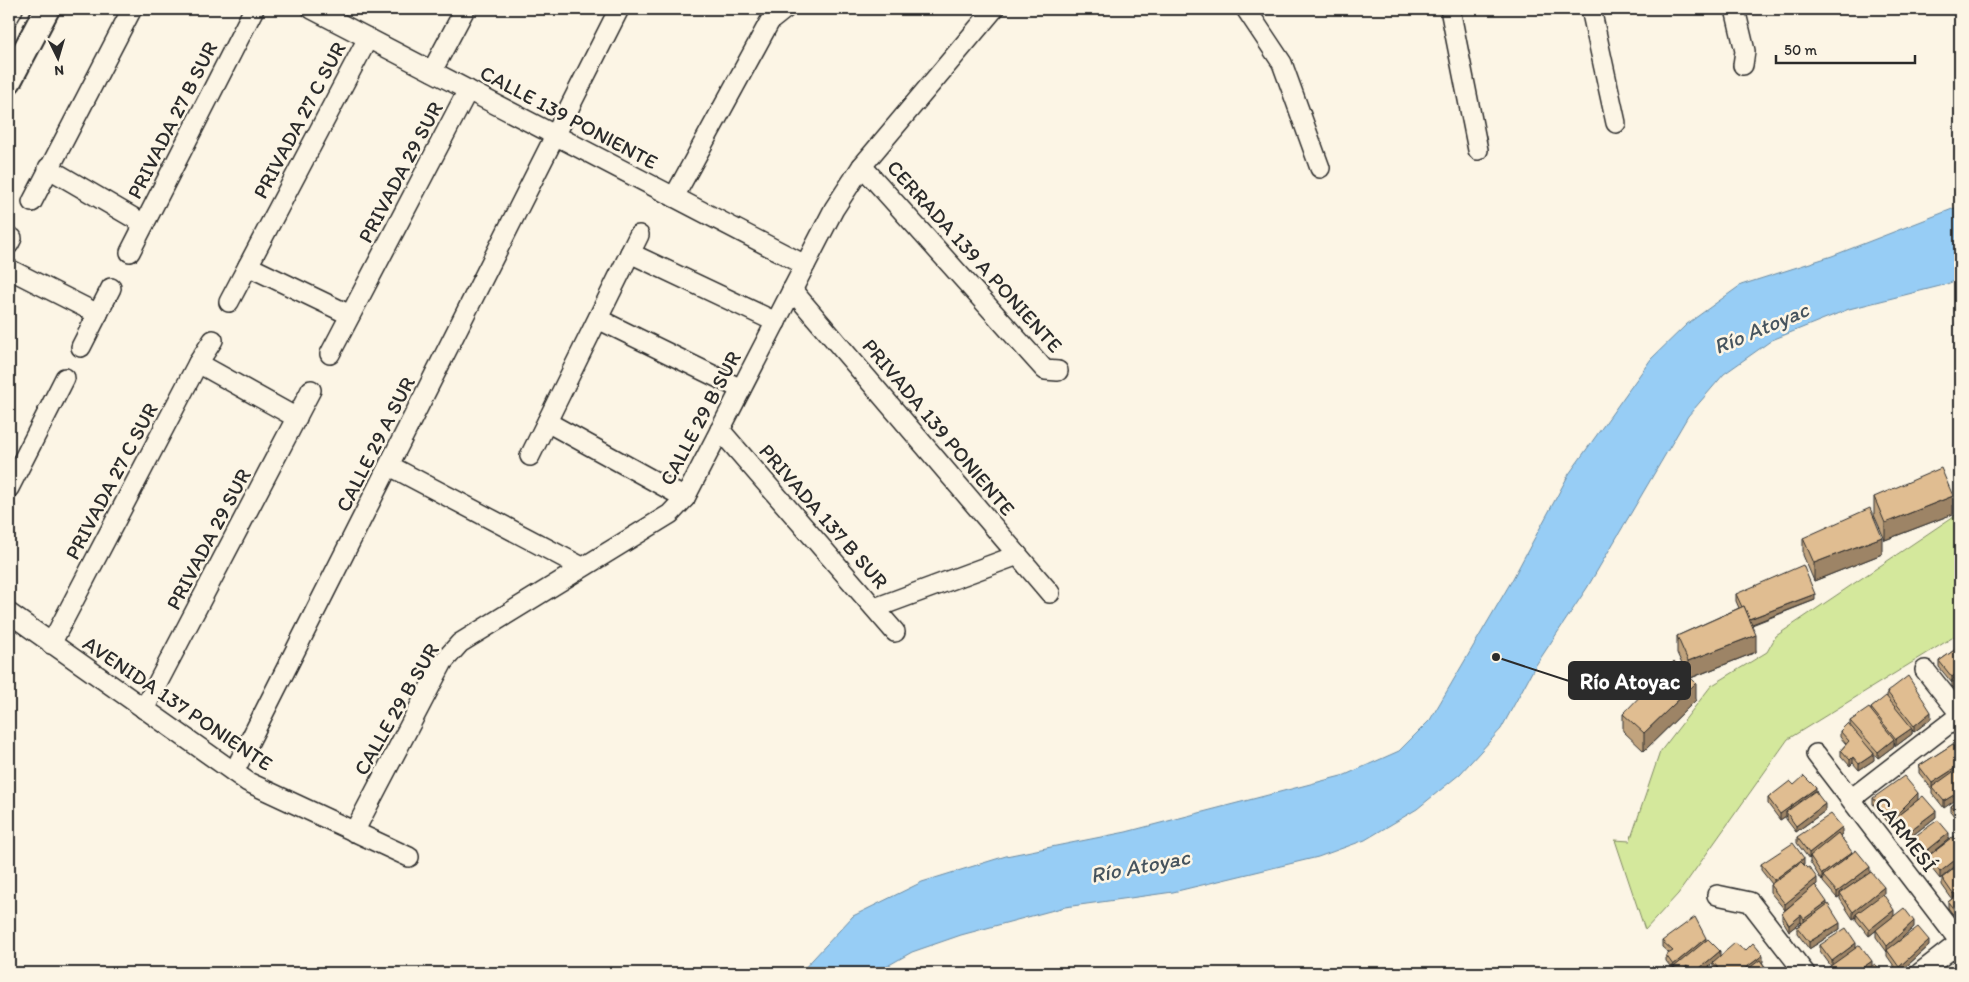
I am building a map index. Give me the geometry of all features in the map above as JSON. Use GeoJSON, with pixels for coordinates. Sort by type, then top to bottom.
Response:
{"type":"FeatureCollection","features":[{"type":"Feature","properties":{"kind":"street"},"geometry":{"type":"LineString","coordinates":[[9,16],[13,9]]}},
{"type":"Feature","properties":{"kind":"street"},"geometry":{"type":"LineString","coordinates":[[9,81],[47,9]]}},
{"type":"Feature","properties":{"kind":"street"},"geometry":{"type":"LineString","coordinates":[[32,202],[132,9]]}},
{"type":"Feature","properties":{"kind":"street","name":"PRIVADA 27 B SUR"},"geometry":{"type":"LineString","coordinates":[[130,252],[254,9]]}},
{"type":"Feature","properties":{"kind":"street","name":"CALLE 139 PONIENTE"},"geometry":{"type":"LineString","coordinates":[[312,9],[805,265]]}},
{"type":"Feature","properties":{"kind":"street"},"geometry":{"type":"LineString","coordinates":[[432,71],[464,9]]}},
{"type":"Feature","properties":{"kind":"street"},"geometry":{"type":"LineString","coordinates":[[555,136],[619,9]]}},
{"type":"Feature","properties":{"kind":"street"},"geometry":{"type":"LineString","coordinates":[[674,197],[770,21],[785,9]]}},
{"type":"Feature","properties":{"kind":"street","name":"CALLE 29 B SUR"},"geometry":{"type":"LineString","coordinates":[[354,832],[443,662],[460,643],[670,514],[685,498],[834,209],[862,166],[994,9]]}},
{"type":"Feature","properties":{"kind":"street"},"geometry":{"type":"LineString","coordinates":[[1246,9],[1282,63],[1320,168]]}},
{"type":"Feature","properties":{"kind":"street"},"geometry":{"type":"LineString","coordinates":[[1450,9],[1478,150]]}},
{"type":"Feature","properties":{"kind":"street"},"geometry":{"type":"LineString","coordinates":[[1591,9],[1616,123]]}},
{"type":"Feature","properties":{"kind":"street"},"geometry":{"type":"LineString","coordinates":[[1735,9],[1745,51],[1743,65]]}},
{"type":"Feature","properties":{"kind":"street","name":"PRIVADA 27 C SUR"},"geometry":{"type":"LineString","coordinates":[[229,302],[368,38]]}},
{"type":"Feature","properties":{"kind":"street","name":"PRIVADA 29 SUR"},"geometry":{"type":"LineString","coordinates":[[330,354],[468,90]]}},
{"type":"Feature","properties":{"kind":"street","name":"CALLE 29 A SUR"},"geometry":{"type":"LineString","coordinates":[[234,772],[555,136]]}},
{"type":"Feature","properties":{"kind":"street","name":"CERRADA 139 A PONIENTE"},"geometry":{"type":"LineString","coordinates":[[862,166],[1046,370],[1058,370]]}},
{"type":"Feature","properties":{"kind":"street"},"geometry":{"type":"LineString","coordinates":[[48,168],[144,224]]}},
{"type":"Feature","properties":{"kind":"street"},"geometry":{"type":"LineString","coordinates":[[530,456],[639,235]]}},
{"type":"Feature","properties":{"kind":"street"},"geometry":{"type":"LineString","coordinates":[[630,253],[776,322]]}},
{"type":"Feature","properties":{"kind":"street"},"geometry":{"type":"LineString","coordinates":[[248,266],[350,315]]}},
{"type":"Feature","properties":{"kind":"street"},"geometry":{"type":"LineString","coordinates":[[9,269],[98,314]]}},
{"type":"Feature","properties":{"kind":"street"},"geometry":{"type":"LineString","coordinates":[[81,347],[111,288]]}},
{"type":"Feature","properties":{"kind":"street","name":"PRIVADA 139 PONIENTE"},"geometry":{"type":"LineString","coordinates":[[792,290],[1050,594]]}},
{"type":"Feature","properties":{"kind":"street"},"geometry":{"type":"LineString","coordinates":[[598,319],[741,389]]}},
{"type":"Feature","properties":{"kind":"street","name":"PRIVADA 27 C SUR"},"geometry":{"type":"LineString","coordinates":[[51,644],[198,363],[213,340]]}},
{"type":"Feature","properties":{"kind":"street"},"geometry":{"type":"LineString","coordinates":[[198,363],[297,418]]}},
{"type":"Feature","properties":{"kind":"street"},"geometry":{"type":"LineString","coordinates":[[9,488],[65,378]]}},
{"type":"Feature","properties":{"kind":"street","name":"PRIVADA 29 SUR"},"geometry":{"type":"LineString","coordinates":[[144,709],[311,390]]}},
{"type":"Feature","properties":{"kind":"street"},"geometry":{"type":"LineString","coordinates":[[547,422],[685,498]]}},
{"type":"Feature","properties":{"kind":"street","name":"PRIVADA 137 B SUR"},"geometry":{"type":"LineString","coordinates":[[720,430],[895,632]]}},
{"type":"Feature","properties":{"kind":"street"},"geometry":{"type":"LineString","coordinates":[[390,466],[582,567]]}},
{"type":"Feature","properties":{"kind":"street"},"geometry":{"type":"LineString","coordinates":[[875,608],[1018,555]]}},
{"type":"Feature","properties":{"kind":"street","name":"AVENIDA 137 PONIENTE"},"geometry":{"type":"LineString","coordinates":[[9,613],[248,782],[409,857]]}},
{"type":"Feature","properties":{"kind":"street"},"geometry":{"type":"LineString","coordinates":[[1851,799],[1960,715],[1925,670]]}},
{"type":"Feature","properties":{"kind":"street","name":"CARMESÍ"},"geometry":{"type":"LineString","coordinates":[[1816,754],[1960,942]]}},
{"type":"Feature","properties":{"kind":"street"},"geometry":{"type":"LineString","coordinates":[[1717,895],[1750,902],[1805,973]]}},
{"type":"Feature","properties":{"kind":"street"},"geometry":{"type":"LineString","coordinates":[[1920,973],[1960,942]]}},
{"type":"Feature","properties":{"kind":"green space"},"geometry":{"type":"Polygon","coordinates":[[[1960,512],[1960,633],[1788,739],[1678,894],[1645,930],[1615,840],[1630,841],[1660,752],[1711,686],[1767,652],[1776,636],[1960,512]]]}},
{"type":"Feature","properties":{"kind":"water"},"geometry":{"type":"Polygon","coordinates":[[[1960,206],[1960,279],[1944,285],[1849,309],[1772,340],[1724,374],[1688,416],[1587,588],[1534,668],[1501,729],[1460,774],[1417,809],[1365,840],[1318,857],[1173,892],[1065,907],[961,935],[912,952],[875,973],[800,973],[853,916],[922,882],[1006,856],[1126,832],[1345,775],[1399,751],[1430,720],[1511,582],[1569,474],[1651,359],[1687,324],[1741,285],[1832,256],[1960,206]]]}},
{"type":"Feature","properties":{"kind":"building"},"geometry":{"type":"Polygon","coordinates":[[[1941,468],[1953,496],[1885,523],[1874,497],[1941,468]]]}},
{"type":"Feature","properties":{"kind":"building"},"geometry":{"type":"Polygon","coordinates":[[[1870,508],[1882,537],[1814,563],[1803,538],[1870,508]]]}},
{"type":"Feature","properties":{"kind":"building"},"geometry":{"type":"Polygon","coordinates":[[[1803,565],[1815,594],[1749,619],[1744,606],[1742,607],[1736,594],[1803,565]]]}},
{"type":"Feature","properties":{"kind":"building"},"geometry":{"type":"Polygon","coordinates":[[[1744,606],[1756,635],[1688,661],[1677,636],[1744,606]]]}},
{"type":"Feature","properties":{"kind":"building"},"geometry":{"type":"Polygon","coordinates":[[[1960,646],[1960,670],[1952,677],[1939,661],[1960,646]]]}},
{"type":"Feature","properties":{"kind":"building"},"geometry":{"type":"Polygon","coordinates":[[[1674,661],[1696,683],[1644,733],[1623,714],[1674,661]]]}},
{"type":"Feature","properties":{"kind":"building"},"geometry":{"type":"Polygon","coordinates":[[[1960,673],[1960,688],[1952,680],[1960,673]]]}},
{"type":"Feature","properties":{"kind":"building"},"geometry":{"type":"Polygon","coordinates":[[[1908,676],[1931,712],[1914,726],[1887,692],[1908,676]]]}},
{"type":"Feature","properties":{"kind":"building"},"geometry":{"type":"Polygon","coordinates":[[[1886,696],[1912,728],[1896,739],[1871,708],[1886,696]]]}},
{"type":"Feature","properties":{"kind":"building"},"geometry":{"type":"Polygon","coordinates":[[[1869,708],[1894,739],[1878,752],[1850,721],[1869,708]]]}},
{"type":"Feature","properties":{"kind":"building"},"geometry":{"type":"Polygon","coordinates":[[[1848,723],[1874,754],[1859,764],[1853,757],[1850,760],[1841,750],[1849,741],[1840,731],[1848,723]]]}},
{"type":"Feature","properties":{"kind":"building"},"geometry":{"type":"Polygon","coordinates":[[[1953,744],[1960,754],[1960,765],[1932,783],[1919,766],[1953,744]]]}},
{"type":"Feature","properties":{"kind":"building"},"geometry":{"type":"Polygon","coordinates":[[[1960,767],[1960,791],[1944,801],[1932,787],[1960,767]]]}},
{"type":"Feature","properties":{"kind":"building"},"geometry":{"type":"Polygon","coordinates":[[[1804,776],[1816,788],[1780,814],[1768,798],[1790,781],[1794,785],[1804,776]]]}},
{"type":"Feature","properties":{"kind":"building"},"geometry":{"type":"Polygon","coordinates":[[[1904,776],[1918,793],[1891,820],[1873,798],[1904,776]]]}},
{"type":"Feature","properties":{"kind":"building"},"geometry":{"type":"Polygon","coordinates":[[[1815,791],[1825,804],[1796,826],[1786,812],[1815,791]]]}},
{"type":"Feature","properties":{"kind":"building"},"geometry":{"type":"Polygon","coordinates":[[[1923,796],[1936,811],[1908,832],[1896,817],[1923,796]]]}},
{"type":"Feature","properties":{"kind":"building"},"geometry":{"type":"Polygon","coordinates":[[[1960,800],[1960,817],[1951,806],[1960,800]]]}},
{"type":"Feature","properties":{"kind":"building"},"geometry":{"type":"Polygon","coordinates":[[[1831,814],[1842,827],[1809,853],[1797,837],[1831,814]]]}},
{"type":"Feature","properties":{"kind":"building"},"geometry":{"type":"Polygon","coordinates":[[[1938,820],[1949,833],[1919,857],[1908,841],[1938,820]]]}},
{"type":"Feature","properties":{"kind":"building"},"geometry":{"type":"Polygon","coordinates":[[[1838,833],[1852,852],[1822,874],[1810,856],[1838,833]]]}},
{"type":"Feature","properties":{"kind":"building"},"geometry":{"type":"Polygon","coordinates":[[[1955,836],[1960,843],[1960,856],[1940,872],[1927,857],[1955,836]]]}},
{"type":"Feature","properties":{"kind":"building"},"geometry":{"type":"Polygon","coordinates":[[[1793,843],[1804,858],[1774,880],[1761,864],[1793,843]]]}},
{"type":"Feature","properties":{"kind":"building"},"geometry":{"type":"Polygon","coordinates":[[[1856,850],[1870,867],[1837,892],[1823,876],[1856,850]]]}},
{"type":"Feature","properties":{"kind":"building"},"geometry":{"type":"Polygon","coordinates":[[[1801,862],[1807,868],[1809,867],[1817,878],[1785,904],[1770,885],[1801,862]]]}},
{"type":"Feature","properties":{"kind":"building"},"geometry":{"type":"Polygon","coordinates":[[[1960,864],[1960,889],[1953,894],[1942,878],[1960,864]]]}},
{"type":"Feature","properties":{"kind":"building"},"geometry":{"type":"Polygon","coordinates":[[[1871,872],[1884,887],[1853,912],[1840,893],[1871,872]]]}},
{"type":"Feature","properties":{"kind":"building"},"geometry":{"type":"Polygon","coordinates":[[[1815,885],[1827,902],[1804,919],[1801,915],[1789,925],[1782,913],[1815,885]]]}},
{"type":"Feature","properties":{"kind":"building"},"geometry":{"type":"Polygon","coordinates":[[[1960,893],[1960,917],[1948,902],[1960,893]]]}},
{"type":"Feature","properties":{"kind":"building"},"geometry":{"type":"Polygon","coordinates":[[[1883,894],[1894,910],[1869,930],[1856,914],[1883,894]]]}},
{"type":"Feature","properties":{"kind":"building"},"geometry":{"type":"Polygon","coordinates":[[[1828,904],[1840,923],[1809,942],[1797,927],[1828,904]]]}},
{"type":"Feature","properties":{"kind":"building"},"geometry":{"type":"Polygon","coordinates":[[[1904,908],[1914,921],[1887,946],[1876,930],[1904,908]]]}},
{"type":"Feature","properties":{"kind":"building"},"geometry":{"type":"Polygon","coordinates":[[[1695,917],[1706,938],[1673,965],[1666,955],[1673,951],[1662,941],[1695,917]]]}},
{"type":"Feature","properties":{"kind":"building"},"geometry":{"type":"Polygon","coordinates":[[[1918,927],[1929,940],[1899,967],[1887,950],[1918,927]]]}},
{"type":"Feature","properties":{"kind":"building"},"geometry":{"type":"Polygon","coordinates":[[[1846,928],[1856,943],[1832,961],[1820,945],[1846,928]]]}},
{"type":"Feature","properties":{"kind":"building"},"geometry":{"type":"Polygon","coordinates":[[[1708,939],[1720,951],[1694,973],[1691,973],[1687,966],[1680,972],[1674,967],[1708,939]]]}},
{"type":"Feature","properties":{"kind":"building"},"geometry":{"type":"Polygon","coordinates":[[[1735,943],[1745,951],[1753,943],[1763,955],[1739,973],[1732,973],[1730,971],[1722,973],[1713,962],[1735,943]]]}},
{"type":"Feature","properties":{"kind":"building"},"geometry":{"type":"Polygon","coordinates":[[[1860,945],[1872,961],[1855,973],[1834,973],[1829,967],[1860,945]]]}},
{"type":"Feature","properties":{"kind":"building"},"geometry":{"type":"Polygon","coordinates":[[[1760,960],[1769,973],[1743,973],[1760,960]]]}},
{"type":"Feature","properties":{"kind":"building"},"geometry":{"type":"Polygon","coordinates":[[[1875,964],[1884,973],[1862,973],[1875,964]]]}},
{"type":"Feature","properties":{"kind":"place","name":"Río Atoyac"},"geometry":{"type":"Point","coordinates":[1496,657]}}]}
